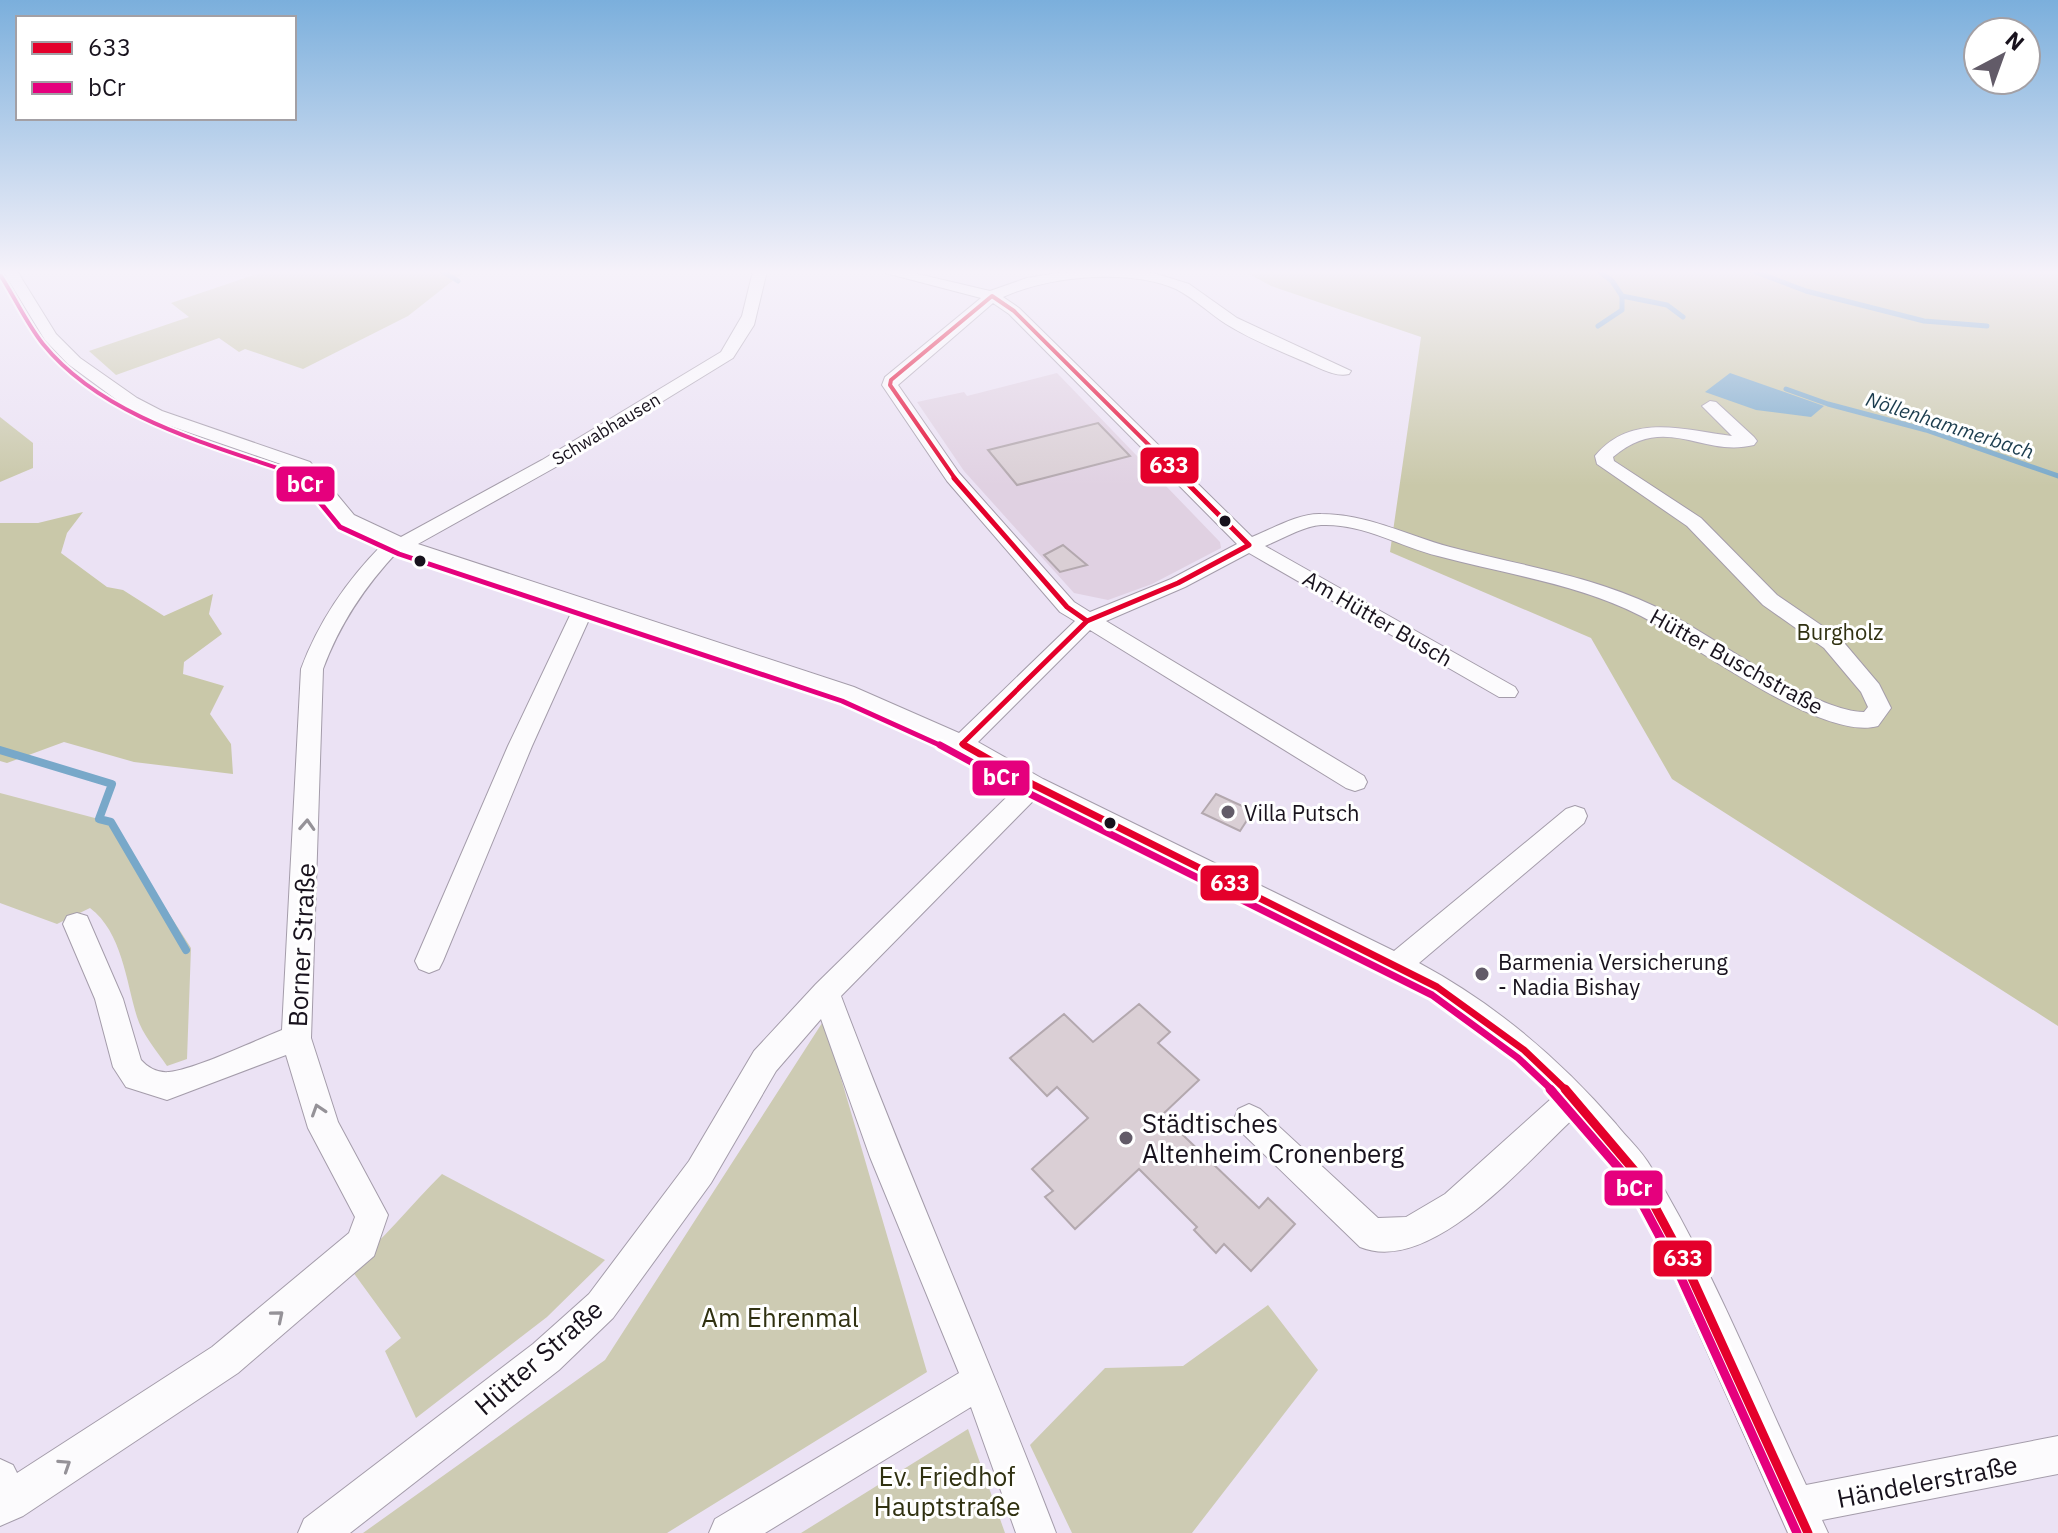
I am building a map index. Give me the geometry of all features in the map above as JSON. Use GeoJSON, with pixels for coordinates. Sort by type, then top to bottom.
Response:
{"type":"FeatureCollection","features":[{"type":"Feature","properties":{"kind":"street"},"geometry":{"type":"LineString","coordinates":[[56,343],[74,361],[131,402],[185,425],[304,466],[347,519],[399,544],[846,692],[962,744],[1034,785],[1397,965],[1485,1019],[1524,1050],[1574,1098],[1638,1175],[1686,1265],[1801,1520]]}},
{"type":"Feature","properties":{"kind":"street","name":"Schwabhausen"},"geometry":{"type":"LineString","coordinates":[[399,544],[548,464],[727,355],[738,343]]}},
{"type":"Feature","properties":{"kind":"street"},"geometry":{"type":"LineString","coordinates":[[936,343],[891,380],[890,385],[953,477],[1067,607],[1355,782]]}},
{"type":"Feature","properties":{"kind":"street","name":"Am Hütter Busch"},"geometry":{"type":"LineString","coordinates":[[1046,343],[1249,545],[1507,692]]}},
{"type":"Feature","properties":{"kind":"street"},"geometry":{"type":"LineString","coordinates":[[1269,343],[1343,371]]}},
{"type":"Feature","properties":{"kind":"street","name":"Hütter Buschstraße"},"geometry":{"type":"LineString","coordinates":[[962,744],[1087,621],[1178,583],[1249,545],[1317,519],[1357,522],[1441,551],[1563,580],[1646,610],[1804,702],[1848,720],[1870,720],[1880,708],[1871,689],[1832,643],[1770,600],[1694,522],[1606,464],[1604,456],[1628,437],[1646,433],[1748,441],[1710,406]]}},
{"type":"Feature","properties":{"kind":"street","name":"Borner Straße"},"geometry":{"type":"LineString","coordinates":[[3,1496],[225,1360],[362,1244],[372,1215],[324,1128],[296,1038],[312,669],[322,637],[344,599],[399,544]]}},
{"type":"Feature","properties":{"kind":"street"},"geometry":{"type":"LineString","coordinates":[[429,961],[520,746],[585,605]]}},
{"type":"Feature","properties":{"kind":"street","name":"Hütter Straße"},"geometry":{"type":"LineString","coordinates":[[318,1533],[546,1357],[601,1306],[700,1172],[765,1061],[826,993],[1034,785]]}},
{"type":"Feature","properties":{"kind":"street"},"geometry":{"type":"LineString","coordinates":[[1397,965],[1575,816]]}},
{"type":"Feature","properties":{"kind":"street"},"geometry":{"type":"LineString","coordinates":[[77,924],[109,999],[128,1067],[137,1077],[167,1086],[296,1038]]}},
{"type":"Feature","properties":{"kind":"street"},"geometry":{"type":"LineString","coordinates":[[826,993],[886,1157],[980,1381],[1036,1533]]}},
{"type":"Feature","properties":{"kind":"street"},"geometry":{"type":"LineString","coordinates":[[1249,1119],[1372,1235],[1410,1233],[1457,1205],[1574,1098]]}},
{"type":"Feature","properties":{"kind":"street"},"geometry":{"type":"LineString","coordinates":[[729,1533],[980,1381]]}},
{"type":"Feature","properties":{"kind":"street","name":"Händelerstraße"},"geometry":{"type":"LineString","coordinates":[[1801,1520],[2058,1455]]}},
{"type":"Feature","properties":{"kind":"shaded area"},"geometry":{"type":"Polygon","coordinates":[[[1057,373],[1220,542],[1221,548],[1152,584],[1108,600],[1074,593],[964,471],[917,402],[964,392],[967,396],[1057,373]]]}},
{"type":"Feature","properties":{"kind":"green space"},"geometry":{"type":"Polygon","coordinates":[[[114,343],[206,343],[116,375],[89,351],[114,343]]]}},
{"type":"Feature","properties":{"kind":"green space"},"geometry":{"type":"Polygon","coordinates":[[[225,343],[355,343],[303,369],[245,349],[239,352],[225,343]]]}},
{"type":"Feature","properties":{"kind":"green space","name":"Burgholz"},"geometry":{"type":"Polygon","coordinates":[[[1420,343],[2058,343],[2058,1026],[1672,779],[1591,638],[1390,552],[1420,343]]]}},
{"type":"Feature","properties":{"kind":"green space"},"geometry":{"type":"Polygon","coordinates":[[[0,417],[33,443],[33,468],[0,482],[0,417]]]}},
{"type":"Feature","properties":{"kind":"green space"},"geometry":{"type":"Polygon","coordinates":[[[83,512],[67,533],[61,553],[107,587],[123,590],[164,616],[213,594],[209,614],[222,634],[184,662],[183,674],[224,686],[210,714],[231,744],[233,774],[134,762],[64,742],[7,763],[0,761],[0,523],[38,523],[83,512]]]}},
{"type":"Feature","properties":{"kind":"green space"},"geometry":{"type":"Polygon","coordinates":[[[0,793],[110,822],[191,948],[187,1059],[167,1066],[146,1036],[137,1017],[116,944],[101,918],[90,908],[57,924],[0,903],[0,793]]]}},
{"type":"Feature","properties":{"kind":"green space","name":"Am Ehrenmal"},"geometry":{"type":"Polygon","coordinates":[[[824,1020],[927,1372],[667,1533],[363,1533],[605,1360],[824,1020]]]}},
{"type":"Feature","properties":{"kind":"green space"},"geometry":{"type":"Polygon","coordinates":[[[442,1174],[605,1260],[547,1317],[416,1418],[385,1351],[401,1338],[350,1268],[442,1174]]]}},
{"type":"Feature","properties":{"kind":"green space"},"geometry":{"type":"Polygon","coordinates":[[[1268,1305],[1318,1370],[1192,1533],[1072,1533],[1030,1445],[1105,1368],[1183,1366],[1268,1305]]]}},
{"type":"Feature","properties":{"kind":"green space","name":"Ev. Friedhof Hauptstraße"},"geometry":{"type":"Polygon","coordinates":[[[968,1429],[1005,1533],[801,1533],[968,1429]]]}},
{"type":"Feature","properties":{"kind":"water"},"geometry":{"type":"Polygon","coordinates":[[[1730,373],[1824,406],[1811,417],[1756,410],[1705,392],[1730,373]]]}},
{"type":"Feature","properties":{"kind":"building"},"geometry":{"type":"Polygon","coordinates":[[[1098,423],[1130,456],[1017,485],[988,450],[1098,423]]]}},
{"type":"Feature","properties":{"kind":"building"},"geometry":{"type":"Polygon","coordinates":[[[1063,545],[1087,565],[1060,572],[1044,555],[1063,545]]]}},
{"type":"Feature","properties":{"kind":"building","name":"Villa Putsch"},"geometry":{"type":"Polygon","coordinates":[[[1216,794],[1253,811],[1240,831],[1202,813],[1216,794]]]}},
{"type":"Feature","properties":{"kind":"building","name":"Städtisches Altenheim Cronenberg"},"geometry":{"type":"Polygon","coordinates":[[[1139,1004],[1170,1032],[1158,1043],[1199,1080],[1162,1115],[1259,1208],[1268,1198],[1295,1224],[1251,1271],[1224,1244],[1216,1253],[1194,1230],[1197,1227],[1139,1169],[1075,1229],[1045,1197],[1053,1191],[1032,1169],[1088,1118],[1057,1087],[1047,1096],[1010,1058],[1064,1014],[1093,1042],[1139,1004]]]}},
{"type":"Feature","properties":{"kind":"waterway","name":"Nöllenhammerbach"},"geometry":{"type":"LineString","coordinates":[[1786,389],[1828,404],[1926,430],[2058,476]]}},
{"type":"Feature","properties":{"kind":"waterway"},"geometry":{"type":"LineString","coordinates":[[0,750],[112,784],[99,819],[111,822],[186,950]]}},
{"type":"Feature","properties":{"kind":"transit line","name":"bCr"},"geometry":{"type":"LineString","coordinates":[[42,343],[68,369],[125,410],[153,424],[298,475],[340,527],[399,554],[842,701],[957,753],[1030,794],[1432,995],[1518,1058],[1567,1105],[1630,1181],[1677,1269],[1797,1533]]}},
{"type":"Feature","properties":{"kind":"transit line","name":"633"},"geometry":{"type":"LineString","coordinates":[[936,343],[891,380],[890,385],[953,477],[1067,607],[1087,621],[1178,583],[1249,545],[1046,343]]}},
{"type":"Feature","properties":{"kind":"transit line","name":"633"},"geometry":{"type":"LineString","coordinates":[[962,744],[1087,621]]}},
{"type":"Feature","properties":{"kind":"transit line","name":"633"},"geometry":{"type":"LineString","coordinates":[[962,744],[1034,785],[1437,987],[1524,1050],[1574,1098],[1638,1175],[1686,1265],[1808,1533]]}},
{"type":"Feature","properties":{"kind":"place","name":"Villa Putsch"},"geometry":{"type":"Point","coordinates":[1228,812]}},
{"type":"Feature","properties":{"kind":"place","name":"Barmenia Versicherung - Nadia Bishay"},"geometry":{"type":"Point","coordinates":[1482,974]}},
{"type":"Feature","properties":{"kind":"place","name":"Städtisches Altenheim Cronenberg"},"geometry":{"type":"Point","coordinates":[1126,1138]}}]}
